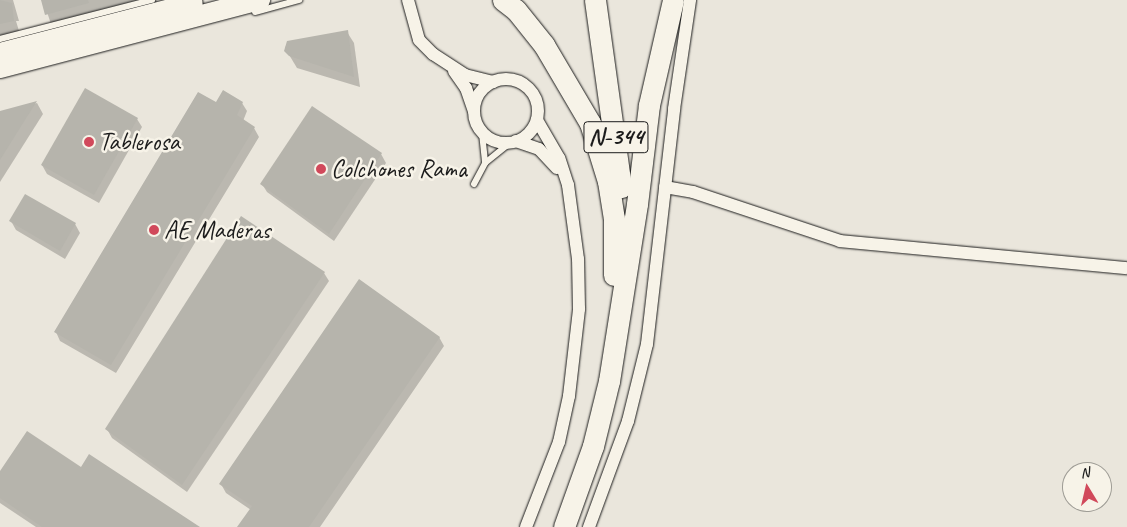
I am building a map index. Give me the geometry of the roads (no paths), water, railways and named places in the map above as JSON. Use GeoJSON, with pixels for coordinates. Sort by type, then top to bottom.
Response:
{"type":"FeatureCollection","features":[{"type":"Feature","properties":{"kind":"highway"},"geometry":{"type":"LineString","coordinates":[[503,0],[516,10],[544,45],[590,123],[602,153],[614,218],[616,340]]}},
{"type":"Feature","properties":{"kind":"highway","name":"N-344"},"geometry":{"type":"LineString","coordinates":[[564,527],[593,446],[616,340],[624,274],[622,191],[596,0]]}},
{"type":"Feature","properties":{"kind":"highway"},"geometry":{"type":"LineString","coordinates":[[624,274],[637,204],[648,105],[672,0]]}},
{"type":"Feature","properties":{"kind":"main road"},"geometry":{"type":"LineString","coordinates":[[0,53],[204,0]]}},
{"type":"Feature","properties":{"kind":"main road"},"geometry":{"type":"LineString","coordinates":[[0,68],[260,0]]}},
{"type":"Feature","properties":{"kind":"street"},"geometry":{"type":"LineString","coordinates":[[408,0],[419,40],[451,67],[474,79],[493,82],[514,80],[531,91],[536,100],[537,120],[560,158],[568,185],[579,286],[571,377],[559,442],[526,527]]}},
{"type":"Feature","properties":{"kind":"street"},"geometry":{"type":"LineString","coordinates":[[413,16],[414,0]]}},
{"type":"Feature","properties":{"kind":"street"},"geometry":{"type":"LineString","coordinates":[[589,527],[628,421],[647,344],[665,187],[690,0]]}},
{"type":"Feature","properties":{"kind":"street"},"geometry":{"type":"LineString","coordinates":[[451,67],[466,88],[482,133],[500,143],[513,142],[539,149],[551,160],[568,185]]}},
{"type":"Feature","properties":{"kind":"street"},"geometry":{"type":"LineString","coordinates":[[474,111],[479,93],[493,82]]}},
{"type":"Feature","properties":{"kind":"street"},"geometry":{"type":"LineString","coordinates":[[513,142],[532,129],[537,120]]}},
{"type":"Feature","properties":{"kind":"street"},"geometry":{"type":"LineString","coordinates":[[665,187],[693,192],[840,240],[1127,268]]}},
{"type":"Feature","properties":{"kind":"lane"},"geometry":{"type":"LineString","coordinates":[[0,39],[152,0]]}},
{"type":"Feature","properties":{"kind":"lane"},"geometry":{"type":"LineString","coordinates":[[245,14],[299,0]]}},
{"type":"Feature","properties":{"kind":"lane"},"geometry":{"type":"LineString","coordinates":[[482,133],[485,163]]}},
{"type":"Feature","properties":{"kind":"lane"},"geometry":{"type":"LineString","coordinates":[[474,184],[485,163],[495,152],[513,142]]}},
{"type":"Feature","properties":{"kind":"place","name":"Tablerosa"},"geometry":{"type":"Point","coordinates":[89,142]}},
{"type":"Feature","properties":{"kind":"place","name":"Colchones Rama"},"geometry":{"type":"Point","coordinates":[321,169]}},
{"type":"Feature","properties":{"kind":"place","name":"AE Maderas"},"geometry":{"type":"Point","coordinates":[154,230]}}]}
